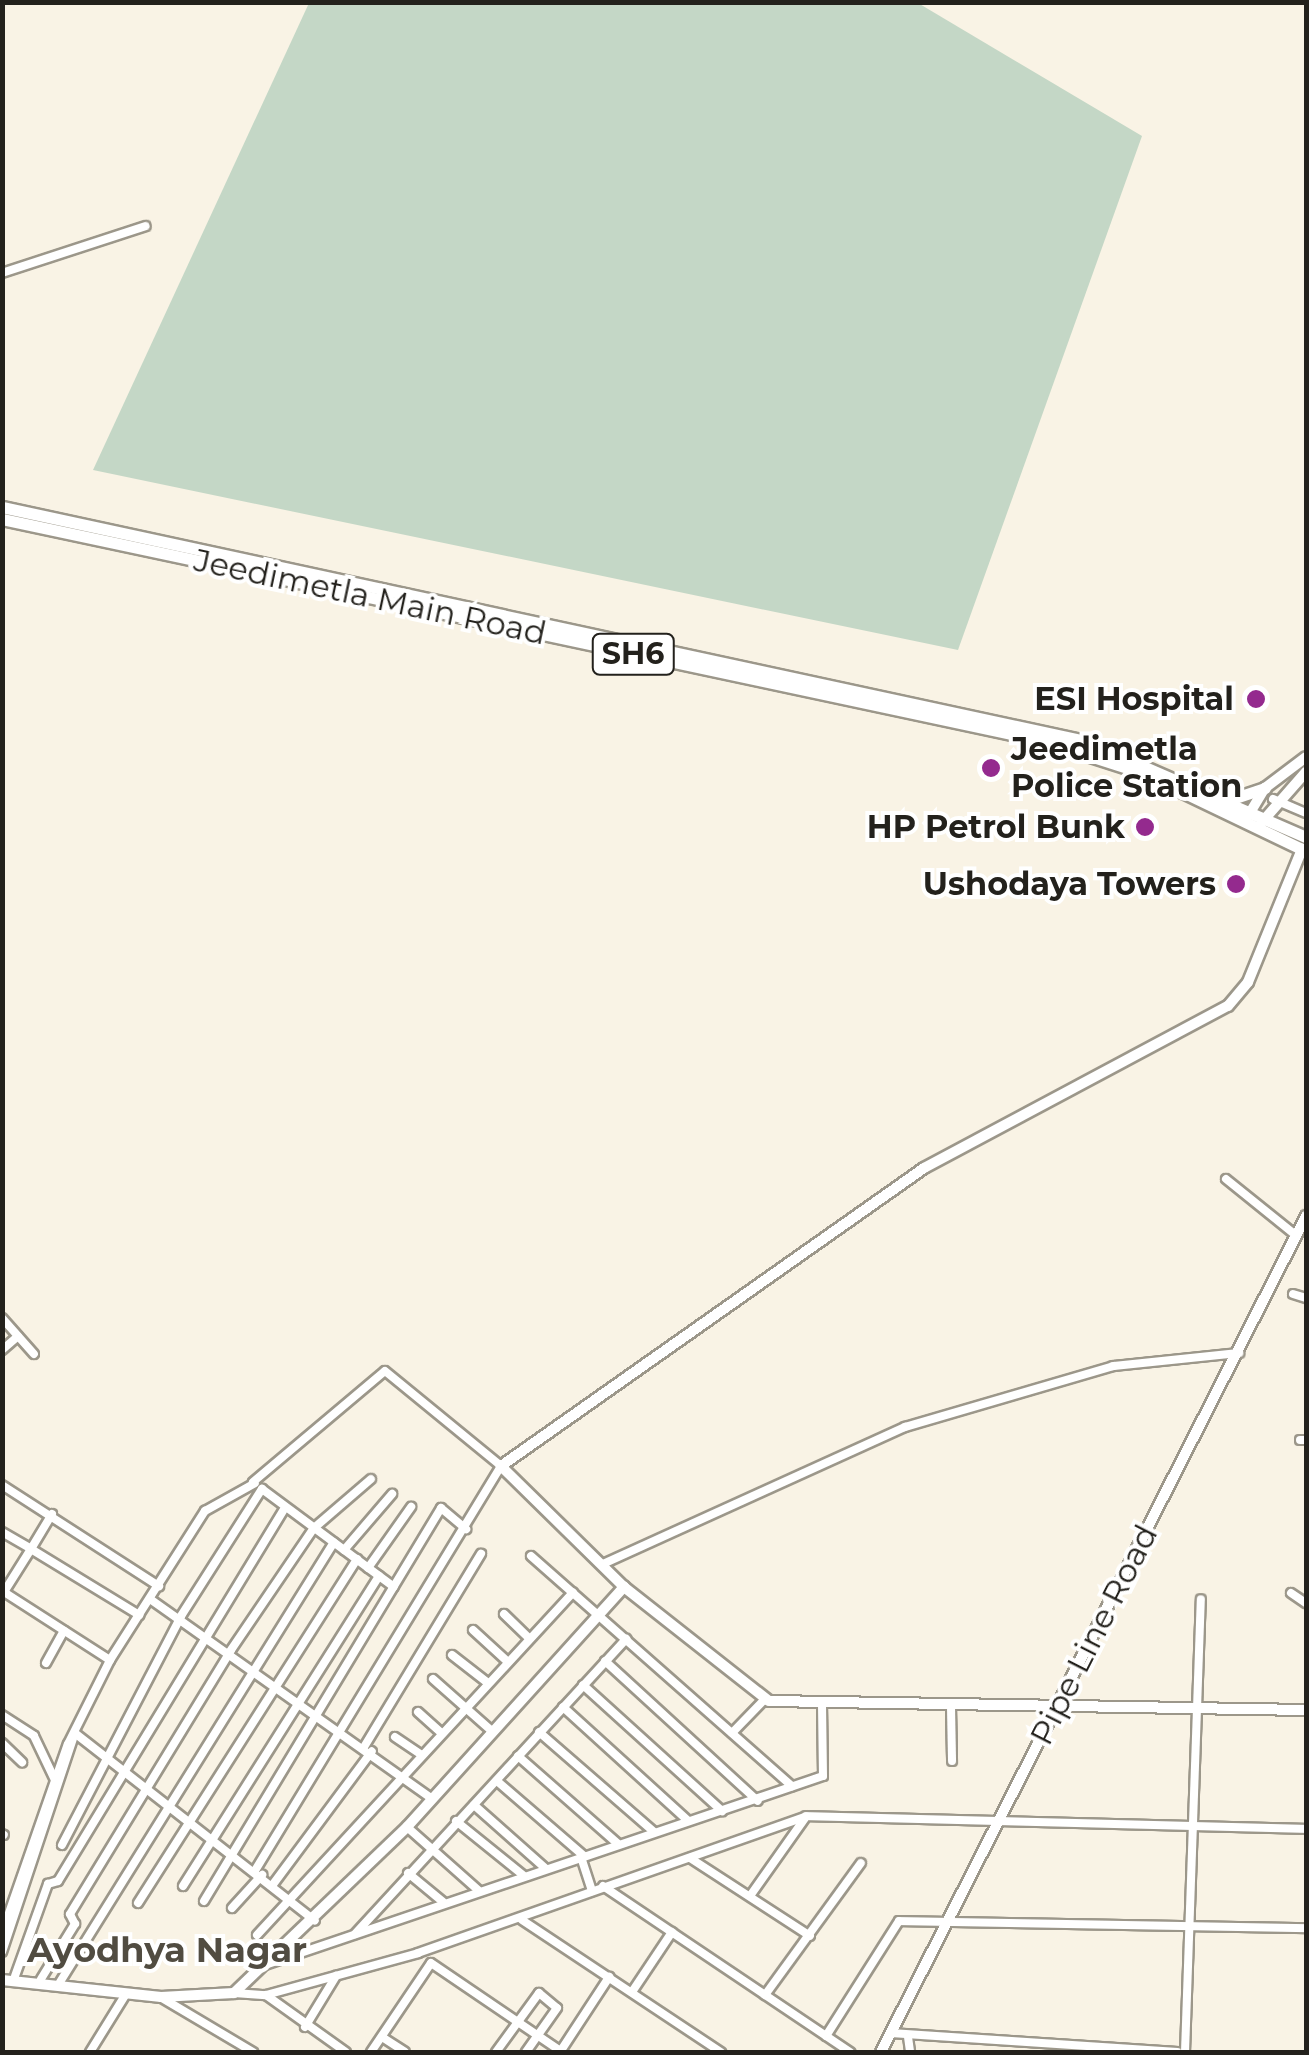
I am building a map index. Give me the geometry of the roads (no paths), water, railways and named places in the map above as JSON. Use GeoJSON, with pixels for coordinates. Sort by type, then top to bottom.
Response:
{"type":"FeatureCollection","features":[{"type":"Feature","properties":{"kind":"main road","name":"Jeedimetla Main Road"},"geometry":{"type":"LineString","coordinates":[[2,506],[974,719],[1097,755],[1305,845]]}},
{"type":"Feature","properties":{"kind":"main road","name":"Jeedimetla Main Road"},"geometry":{"type":"LineString","coordinates":[[2,518],[1102,746],[1226,801],[1248,817],[1305,845]]}},
{"type":"Feature","properties":{"kind":"main road"},"geometry":{"type":"LineString","coordinates":[[1226,801],[1264,788]]}},
{"type":"Feature","properties":{"kind":"main road"},"geometry":{"type":"LineString","coordinates":[[1185,793],[1248,817]]}},
{"type":"Feature","properties":{"kind":"street"},"geometry":{"type":"LineString","coordinates":[[2,272],[146,226]]}},
{"type":"Feature","properties":{"kind":"street"},"geometry":{"type":"LineString","coordinates":[[1248,817],[1264,788],[1306,758]]}},
{"type":"Feature","properties":{"kind":"street"},"geometry":{"type":"LineString","coordinates":[[1262,823],[1273,799],[1306,772]]}},
{"type":"Feature","properties":{"kind":"street"},"geometry":{"type":"LineString","coordinates":[[1273,799],[1306,812]]}},
{"type":"Feature","properties":{"kind":"street"},"geometry":{"type":"LineString","coordinates":[[232,1908],[258,1873],[501,1466],[924,1168],[1228,1006],[1248,982],[1305,845]]}},
{"type":"Feature","properties":{"kind":"street"},"geometry":{"type":"LineString","coordinates":[[1226,1179],[1296,1236]]}},
{"type":"Feature","properties":{"kind":"street","name":"Pipe Line Road"},"geometry":{"type":"LineString","coordinates":[[881,2052],[1306,1216]]}},
{"type":"Feature","properties":{"kind":"street"},"geometry":{"type":"LineString","coordinates":[[1293,1294],[1306,1298]]}},
{"type":"Feature","properties":{"kind":"street"},"geometry":{"type":"LineString","coordinates":[[2,1318],[34,1354]]}},
{"type":"Feature","properties":{"kind":"street"},"geometry":{"type":"LineString","coordinates":[[2,1350],[18,1336]]}},
{"type":"Feature","properties":{"kind":"street"},"geometry":{"type":"LineString","coordinates":[[603,1564],[922,1422],[1113,1366],[1239,1353]]}},
{"type":"Feature","properties":{"kind":"street"},"geometry":{"type":"LineString","coordinates":[[2,1933],[55,1780],[110,1660],[205,1511],[253,1482],[385,1371],[501,1466],[624,1588],[765,1699],[822,1705],[951,1708],[1306,1710]]}},
{"type":"Feature","properties":{"kind":"street"},"geometry":{"type":"LineString","coordinates":[[41,1979],[148,1785],[231,1650],[314,1528],[371,1479]]}},
{"type":"Feature","properties":{"kind":"street"},"geometry":{"type":"LineString","coordinates":[[253,1482],[284,1510],[394,1587]]}},
{"type":"Feature","properties":{"kind":"street"},"geometry":{"type":"LineString","coordinates":[[2,1485],[159,1586]]}},
{"type":"Feature","properties":{"kind":"street"},"geometry":{"type":"LineString","coordinates":[[62,1845],[181,1616],[262,1489]]}},
{"type":"Feature","properties":{"kind":"street"},"geometry":{"type":"LineString","coordinates":[[344,1550],[392,1494]]}},
{"type":"Feature","properties":{"kind":"street"},"geometry":{"type":"LineString","coordinates":[[368,1568],[411,1507]]}},
{"type":"Feature","properties":{"kind":"street"},"geometry":{"type":"LineString","coordinates":[[204,1901],[442,1508],[466,1529]]}},
{"type":"Feature","properties":{"kind":"street"},"geometry":{"type":"LineString","coordinates":[[15,1976],[48,1884],[58,1881],[284,1510]]}},
{"type":"Feature","properties":{"kind":"street"},"geometry":{"type":"LineString","coordinates":[[52,1514],[3,1591],[110,1660]]}},
{"type":"Feature","properties":{"kind":"street"},"geometry":{"type":"LineString","coordinates":[[2,1532],[138,1615]]}},
{"type":"Feature","properties":{"kind":"street"},"geometry":{"type":"LineString","coordinates":[[60,1982],[334,1542]]}},
{"type":"Feature","properties":{"kind":"street"},"geometry":{"type":"LineString","coordinates":[[274,1884],[368,1749],[481,1554]]}},
{"type":"Feature","properties":{"kind":"street"},"geometry":{"type":"LineString","coordinates":[[531,1556],[792,1786]]}},
{"type":"Feature","properties":{"kind":"street"},"geometry":{"type":"LineString","coordinates":[[138,1902],[274,1684],[357,1560]]}},
{"type":"Feature","properties":{"kind":"street"},"geometry":{"type":"LineString","coordinates":[[183,1886],[379,1576]]}},
{"type":"Feature","properties":{"kind":"street"},"geometry":{"type":"LineString","coordinates":[[234,1993],[315,1921],[407,1827],[624,1588]]}},
{"type":"Feature","properties":{"kind":"street"},"geometry":{"type":"LineString","coordinates":[[257,1935],[572,1592]]}},
{"type":"Feature","properties":{"kind":"street"},"geometry":{"type":"LineString","coordinates":[[1291,1593],[1306,1603]]}},
{"type":"Feature","properties":{"kind":"street"},"geometry":{"type":"LineString","coordinates":[[150,1599],[231,1650],[432,1800]]}},
{"type":"Feature","properties":{"kind":"street"},"geometry":{"type":"LineString","coordinates":[[891,2033],[1181,2052],[1190,1926],[1194,1712],[1201,1599]]}},
{"type":"Feature","properties":{"kind":"street"},"geometry":{"type":"LineString","coordinates":[[504,1614],[530,1638]]}},
{"type":"Feature","properties":{"kind":"street"},"geometry":{"type":"LineString","coordinates":[[46,1663],[64,1630]]}},
{"type":"Feature","properties":{"kind":"street"},"geometry":{"type":"LineString","coordinates":[[473,1630],[508,1662]]}},
{"type":"Feature","properties":{"kind":"street"},"geometry":{"type":"LineString","coordinates":[[354,1936],[626,1639]]}},
{"type":"Feature","properties":{"kind":"street"},"geometry":{"type":"LineString","coordinates":[[452,1655],[488,1683]]}},
{"type":"Feature","properties":{"kind":"street"},"geometry":{"type":"LineString","coordinates":[[605,1661],[758,1801]]}},
{"type":"Feature","properties":{"kind":"street"},"geometry":{"type":"LineString","coordinates":[[433,1678],[493,1732]]}},
{"type":"Feature","properties":{"kind":"street"},"geometry":{"type":"LineString","coordinates":[[583,1685],[722,1811]]}},
{"type":"Feature","properties":{"kind":"street"},"geometry":{"type":"LineString","coordinates":[[732,1733],[765,1699]]}},
{"type":"Feature","properties":{"kind":"street"},"geometry":{"type":"LineString","coordinates":[[265,1965],[823,1776],[822,1705]]}},
{"type":"Feature","properties":{"kind":"street"},"geometry":{"type":"LineString","coordinates":[[563,1707],[687,1820]]}},
{"type":"Feature","properties":{"kind":"street"},"geometry":{"type":"LineString","coordinates":[[951,1708],[952,1760]]}},
{"type":"Feature","properties":{"kind":"street"},"geometry":{"type":"LineString","coordinates":[[418,1712],[440,1732]]}},
{"type":"Feature","properties":{"kind":"street"},"geometry":{"type":"LineString","coordinates":[[2,1715],[34,1736],[55,1780]]}},
{"type":"Feature","properties":{"kind":"street"},"geometry":{"type":"LineString","coordinates":[[539,1732],[653,1831]]}},
{"type":"Feature","properties":{"kind":"street"},"geometry":{"type":"LineString","coordinates":[[74,1736],[128,1768],[237,1852],[315,1921]]}},
{"type":"Feature","properties":{"kind":"street"},"geometry":{"type":"LineString","coordinates":[[2,1952],[74,1736]]}},
{"type":"Feature","properties":{"kind":"street"},"geometry":{"type":"LineString","coordinates":[[394,1737],[420,1754]]}},
{"type":"Feature","properties":{"kind":"street"},"geometry":{"type":"LineString","coordinates":[[2,1744],[22,1762]]}},
{"type":"Feature","properties":{"kind":"street"},"geometry":{"type":"LineString","coordinates":[[518,1756],[616,1844]]}},
{"type":"Feature","properties":{"kind":"street"},"geometry":{"type":"LineString","coordinates":[[497,1781],[583,1857],[592,1890]]}},
{"type":"Feature","properties":{"kind":"street"},"geometry":{"type":"LineString","coordinates":[[474,1806],[545,1868]]}},
{"type":"Feature","properties":{"kind":"street"},"geometry":{"type":"LineString","coordinates":[[750,1896],[806,1816]]}},
{"type":"Feature","properties":{"kind":"street"},"geometry":{"type":"LineString","coordinates":[[2,1980],[15,1976],[161,1997],[266,1995],[522,1920],[592,1890],[806,1816],[1306,1828]]}},
{"type":"Feature","properties":{"kind":"street"},"geometry":{"type":"LineString","coordinates":[[456,1821],[522,1875]]}},
{"type":"Feature","properties":{"kind":"street"},"geometry":{"type":"LineString","coordinates":[[407,1827],[478,1890]]}},
{"type":"Feature","properties":{"kind":"street"},"geometry":{"type":"LineString","coordinates":[[690,1858],[810,1936]]}},
{"type":"Feature","properties":{"kind":"street"},"geometry":{"type":"LineString","coordinates":[[766,1995],[860,1863]]}},
{"type":"Feature","properties":{"kind":"street"},"geometry":{"type":"LineString","coordinates":[[408,1873],[443,1902]]}},
{"type":"Feature","properties":{"kind":"street"},"geometry":{"type":"LineString","coordinates":[[603,1886],[850,2052]]}},
{"type":"Feature","properties":{"kind":"street"},"geometry":{"type":"LineString","coordinates":[[522,1920],[721,2052]]}},
{"type":"Feature","properties":{"kind":"street"},"geometry":{"type":"LineString","coordinates":[[826,2036],[898,1921],[1306,1928]]}},
{"type":"Feature","properties":{"kind":"street"},"geometry":{"type":"LineString","coordinates":[[632,1992],[672,1932]]}},
{"type":"Feature","properties":{"kind":"street"},"geometry":{"type":"LineString","coordinates":[[418,1953],[560,2052],[610,1977]]}},
{"type":"Feature","properties":{"kind":"street"},"geometry":{"type":"LineString","coordinates":[[371,2052],[431,1963]]}},
{"type":"Feature","properties":{"kind":"street"},"geometry":{"type":"LineString","coordinates":[[305,2027],[336,1976]]}},
{"type":"Feature","properties":{"kind":"street"},"geometry":{"type":"LineString","coordinates":[[496,2052],[539,1993],[557,2008],[526,2052]]}},
{"type":"Feature","properties":{"kind":"street"},"geometry":{"type":"LineString","coordinates":[[106,2052],[93,2049],[126,1994]]}},
{"type":"Feature","properties":{"kind":"street"},"geometry":{"type":"LineString","coordinates":[[266,1995],[305,2027],[346,2052]]}},
{"type":"Feature","properties":{"kind":"street"},"geometry":{"type":"LineString","coordinates":[[161,1997],[252,2052]]}},
{"type":"Feature","properties":{"kind":"street"},"geometry":{"type":"LineString","coordinates":[[382,2036],[405,2052]]}},
{"type":"Feature","properties":{"kind":"street"},"geometry":{"type":"LineString","coordinates":[[908,2037],[910,2052]]}},
{"type":"Feature","properties":{"kind":"place","name":"ESI Hospital"},"geometry":{"type":"Point","coordinates":[1256,699]}},
{"type":"Feature","properties":{"kind":"place","name":"Jeedimetla Police Station"},"geometry":{"type":"Point","coordinates":[991,768]}},
{"type":"Feature","properties":{"kind":"place","name":"HP Petrol Bunk"},"geometry":{"type":"Point","coordinates":[1145,827]}},
{"type":"Feature","properties":{"kind":"place","name":"Ushodaya Towers"},"geometry":{"type":"Point","coordinates":[1236,884]}},
{"type":"Feature","properties":{"kind":"district","name":"Ayodhya Nagar"},"geometry":{"type":"Point","coordinates":[167,1950]}}]}
